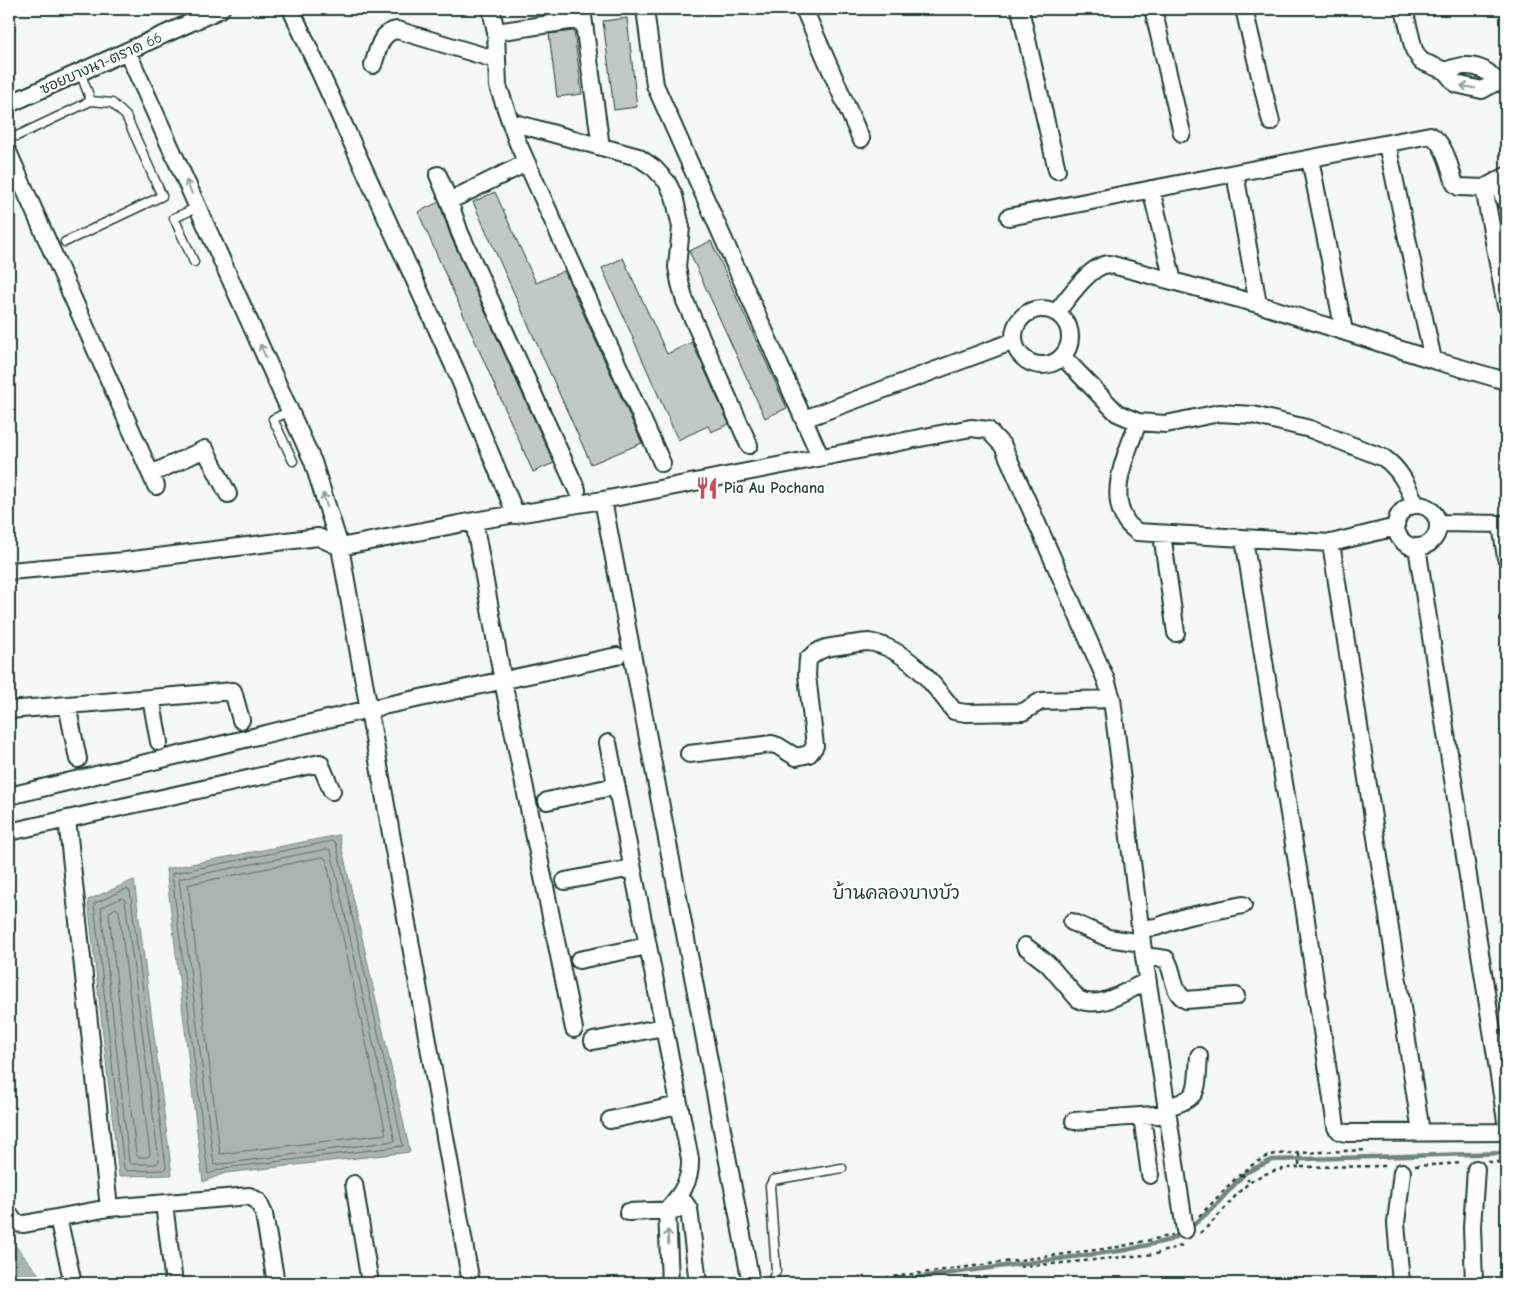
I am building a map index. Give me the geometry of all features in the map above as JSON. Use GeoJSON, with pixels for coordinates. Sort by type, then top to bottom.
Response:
{"type":"FeatureCollection","features":[{"type":"Feature","properties":{"kind":"street","name":"ซอยบางนา-ตราด 66"},"geometry":{"type":"LineString","coordinates":[[9,104],[222,9]]}},
{"type":"Feature","properties":{"kind":"street"},"geometry":{"type":"LineString","coordinates":[[291,9],[457,372],[516,515]]}},
{"type":"Feature","properties":{"kind":"street"},"geometry":{"type":"LineString","coordinates":[[491,9],[496,32],[498,86],[526,163],[662,463]]}},
{"type":"Feature","properties":{"kind":"street"},"geometry":{"type":"LineString","coordinates":[[645,9],[655,85],[820,456]]}},
{"type":"Feature","properties":{"kind":"street"},"geometry":{"type":"LineString","coordinates":[[804,9],[861,139]]}},
{"type":"Feature","properties":{"kind":"street"},"geometry":{"type":"LineString","coordinates":[[1020,9],[1057,170]]}},
{"type":"Feature","properties":{"kind":"street"},"geometry":{"type":"LineString","coordinates":[[1153,9],[1182,133]]}},
{"type":"Feature","properties":{"kind":"street"},"geometry":{"type":"LineString","coordinates":[[1244,9],[1271,122]]}},
{"type":"Feature","properties":{"kind":"street"},"geometry":{"type":"LineString","coordinates":[[1404,9],[1414,50],[1421,61],[1445,71],[1460,64],[1484,70],[1501,83]]}},
{"type":"Feature","properties":{"kind":"street"},"geometry":{"type":"LineString","coordinates":[[496,32],[583,14],[601,147]]}},
{"type":"Feature","properties":{"kind":"street"},"geometry":{"type":"LineString","coordinates":[[373,65],[383,36],[389,31],[397,30],[497,60]]}},
{"type":"Feature","properties":{"kind":"street"},"geometry":{"type":"LineString","coordinates":[[127,51],[313,462],[340,547],[471,1283]]}},
{"type":"Feature","properties":{"kind":"street"},"geometry":{"type":"LineString","coordinates":[[511,122],[638,157],[654,168],[667,182],[674,196],[681,227],[677,267],[685,301],[749,445]]}},
{"type":"Feature","properties":{"kind":"street"},"geometry":{"type":"LineString","coordinates":[[1009,217],[1430,135],[1436,137],[1440,144],[1455,184],[1464,188],[1495,182]]}},
{"type":"Feature","properties":{"kind":"street"},"geometry":{"type":"LineString","coordinates":[[1387,144],[1433,360]]}},
{"type":"Feature","properties":{"kind":"street"},"geometry":{"type":"LineString","coordinates":[[9,154],[154,480],[205,449],[228,494]]}},
{"type":"Feature","properties":{"kind":"street"},"geometry":{"type":"LineString","coordinates":[[1310,158],[1344,331]]}},
{"type":"Feature","properties":{"kind":"street"},"geometry":{"type":"LineString","coordinates":[[449,201],[526,163]]}},
{"type":"Feature","properties":{"kind":"street"},"geometry":{"type":"LineString","coordinates":[[1235,173],[1258,304]]}},
{"type":"Feature","properties":{"kind":"street"},"geometry":{"type":"LineString","coordinates":[[438,175],[460,232],[577,490]]}},
{"type":"Feature","properties":{"kind":"street"},"geometry":{"type":"LineString","coordinates":[[1495,182],[1506,202]]}},
{"type":"Feature","properties":{"kind":"street"},"geometry":{"type":"LineString","coordinates":[[1495,182],[1506,306]]}},
{"type":"Feature","properties":{"kind":"street"},"geometry":{"type":"LineString","coordinates":[[1151,189],[1173,281]]}},
{"type":"Feature","properties":{"kind":"street"},"geometry":{"type":"LineString","coordinates":[[1056,313],[1093,270],[1101,264],[1109,264],[1258,304],[1433,360],[1506,381]]}},
{"type":"Feature","properties":{"kind":"street"},"geometry":{"type":"LineString","coordinates":[[1048,309],[1056,313],[1063,318],[1070,333],[1068,350],[1063,357],[1047,365],[1038,365],[1022,357],[1014,341],[1017,323],[1030,311],[1048,309]]}},
{"type":"Feature","properties":{"kind":"street"},"geometry":{"type":"LineString","coordinates":[[804,419],[1014,341]]}},
{"type":"Feature","properties":{"kind":"street"},"geometry":{"type":"LineString","coordinates":[[1063,357],[1117,413],[1138,422],[1166,424],[1219,413],[1253,415],[1310,429],[1384,458],[1403,477],[1416,505]]}},
{"type":"Feature","properties":{"kind":"street"},"geometry":{"type":"LineString","coordinates":[[1138,422],[1121,473],[1117,499],[1126,522],[1137,532],[1331,543],[1396,527]]}},
{"type":"Feature","properties":{"kind":"street"},"geometry":{"type":"LineString","coordinates":[[9,571],[125,561],[318,537],[340,547],[474,521],[603,500],[820,456],[971,428],[988,430],[1002,446],[1106,680],[1112,698],[1147,981],[1166,1110],[1190,1236]]}},
{"type":"Feature","properties":{"kind":"street"},"geometry":{"type":"LineString","coordinates":[[603,500],[751,1283]]}},
{"type":"Feature","properties":{"kind":"street"},"geometry":{"type":"LineString","coordinates":[[1416,505],[1430,510],[1438,523],[1437,532],[1433,539],[1426,545],[1417,547],[1403,541],[1396,527],[1401,511],[1416,505]]}},
{"type":"Feature","properties":{"kind":"street"},"geometry":{"type":"LineString","coordinates":[[474,521],[503,681],[574,1029]]}},
{"type":"Feature","properties":{"kind":"street"},"geometry":{"type":"LineString","coordinates":[[1438,523],[1504,524],[1506,558]]}},
{"type":"Feature","properties":{"kind":"street"},"geometry":{"type":"LineString","coordinates":[[1162,534],[1176,633]]}},
{"type":"Feature","properties":{"kind":"street"},"geometry":{"type":"LineString","coordinates":[[1244,539],[1303,899],[1336,1127],[1341,1132],[1347,1133],[1506,1132]]}},
{"type":"Feature","properties":{"kind":"street"},"geometry":{"type":"LineString","coordinates":[[1331,543],[1422,1132]]}},
{"type":"Feature","properties":{"kind":"street"},"geometry":{"type":"LineString","coordinates":[[1417,547],[1506,1121]]}},
{"type":"Feature","properties":{"kind":"street"},"geometry":{"type":"LineString","coordinates":[[688,754],[772,744],[796,758],[809,754],[815,746],[808,659],[822,648],[868,642],[892,650],[914,665],[935,686],[954,711],[1023,712],[1041,701],[1112,698]]}},
{"type":"Feature","properties":{"kind":"street"},"geometry":{"type":"LineString","coordinates":[[9,796],[369,709],[617,656]]}},
{"type":"Feature","properties":{"kind":"street"},"geometry":{"type":"LineString","coordinates":[[9,710],[233,691],[241,720]]}},
{"type":"Feature","properties":{"kind":"street"},"geometry":{"type":"LineString","coordinates":[[151,698],[159,742]]}},
{"type":"Feature","properties":{"kind":"street"},"geometry":{"type":"LineString","coordinates":[[67,705],[78,759]]}},
{"type":"Feature","properties":{"kind":"street"},"geometry":{"type":"LineString","coordinates":[[608,742],[690,1168],[685,1202],[698,1283]]}},
{"type":"Feature","properties":{"kind":"street"},"geometry":{"type":"LineString","coordinates":[[9,832],[320,763],[332,792]]}},
{"type":"Feature","properties":{"kind":"street"},"geometry":{"type":"LineString","coordinates":[[547,801],[616,786]]}},
{"type":"Feature","properties":{"kind":"street"},"geometry":{"type":"LineString","coordinates":[[67,819],[110,1208]]}},
{"type":"Feature","properties":{"kind":"street"},"geometry":{"type":"LineString","coordinates":[[565,881],[632,868]]}},
{"type":"Feature","properties":{"kind":"street"},"geometry":{"type":"LineString","coordinates":[[1142,943],[1156,927],[1185,917],[1243,905]]}},
{"type":"Feature","properties":{"kind":"street"},"geometry":{"type":"LineString","coordinates":[[1072,922],[1108,938],[1142,943],[1166,959],[1176,991],[1186,1000],[1236,996]]}},
{"type":"Feature","properties":{"kind":"street"},"geometry":{"type":"LineString","coordinates":[[579,960],[648,946]]}},
{"type":"Feature","properties":{"kind":"street"},"geometry":{"type":"LineString","coordinates":[[1025,946],[1048,964],[1078,999],[1084,1003],[1103,1001],[1147,981]]}},
{"type":"Feature","properties":{"kind":"street"},"geometry":{"type":"LineString","coordinates":[[593,1041],[664,1027]]}},
{"type":"Feature","properties":{"kind":"street"},"geometry":{"type":"LineString","coordinates":[[1074,1121],[1142,1116],[1185,1103],[1192,1097],[1197,1084],[1199,1056]]}},
{"type":"Feature","properties":{"kind":"street"},"geometry":{"type":"LineString","coordinates":[[610,1120],[679,1105]]}},
{"type":"Feature","properties":{"kind":"street"},"geometry":{"type":"LineString","coordinates":[[1142,1116],[1150,1175]]}},
{"type":"Feature","properties":{"kind":"street"},"geometry":{"type":"LineString","coordinates":[[1474,1283],[1472,1227],[1476,1169]]}},
{"type":"Feature","properties":{"kind":"street"},"geometry":{"type":"LineString","coordinates":[[1401,1283],[1396,1223],[1402,1172]]}},
{"type":"Feature","properties":{"kind":"street"},"geometry":{"type":"LineString","coordinates":[[444,1176],[461,1283]]}},
{"type":"Feature","properties":{"kind":"street"},"geometry":{"type":"LineString","coordinates":[[354,1184],[370,1283]]}},
{"type":"Feature","properties":{"kind":"street"},"geometry":{"type":"LineString","coordinates":[[9,1214],[15,1223],[24,1224],[110,1208],[249,1196],[258,1201],[264,1214],[276,1283]]}},
{"type":"Feature","properties":{"kind":"street"},"geometry":{"type":"LineString","coordinates":[[628,1212],[667,1210],[685,1202]]}},
{"type":"Feature","properties":{"kind":"street"},"geometry":{"type":"LineString","coordinates":[[164,1204],[174,1283]]}},
{"type":"Feature","properties":{"kind":"street"},"geometry":{"type":"LineString","coordinates":[[667,1210],[670,1283]]}},
{"type":"Feature","properties":{"kind":"street"},"geometry":{"type":"LineString","coordinates":[[58,1218],[73,1283]]}},
{"type":"Feature","properties":{"kind":"lane"},"geometry":{"type":"LineString","coordinates":[[80,72],[91,101]]}},
{"type":"Feature","properties":{"kind":"lane"},"geometry":{"type":"LineString","coordinates":[[17,136],[91,101],[112,103],[126,116],[162,196],[65,242]]}},
{"type":"Feature","properties":{"kind":"lane"},"geometry":{"type":"LineString","coordinates":[[194,262],[174,218],[198,207]]}},
{"type":"Feature","properties":{"kind":"lane"},"geometry":{"type":"LineString","coordinates":[[290,411],[273,420],[293,461]]}},
{"type":"Feature","properties":{"kind":"lane"},"geometry":{"type":"LineString","coordinates":[[771,1283],[776,1272],[770,1186],[773,1180],[842,1168]]}},
{"type":"Feature","properties":{"kind":"path"},"geometry":{"type":"LineString","coordinates":[[1020,1267],[1156,1254],[1190,1236],[1261,1174],[1279,1169],[1299,1168]]}},
{"type":"Feature","properties":{"kind":"path"},"geometry":{"type":"LineString","coordinates":[[1241,1174],[1250,1182]]}},
{"type":"Feature","properties":{"kind":"water"},"geometry":{"type":"Polygon","coordinates":[[[339,835],[410,1152],[225,1173],[203,1182],[166,869],[339,835]]]}},
{"type":"Feature","properties":{"kind":"water"},"geometry":{"type":"Polygon","coordinates":[[[134,880],[172,1175],[119,1176],[88,900],[134,880]]]}},
{"type":"Feature","properties":{"kind":"water"},"geometry":{"type":"Polygon","coordinates":[[[9,1238],[46,1283],[9,1283],[9,1238]]]}},
{"type":"Feature","properties":{"kind":"building"},"geometry":{"type":"Polygon","coordinates":[[[545,9],[569,9],[569,11],[546,14],[545,9]]]}},
{"type":"Feature","properties":{"kind":"building"},"geometry":{"type":"Polygon","coordinates":[[[627,18],[637,107],[614,110],[603,21],[627,18]]]}},
{"type":"Feature","properties":{"kind":"building"},"geometry":{"type":"Polygon","coordinates":[[[574,31],[582,94],[557,97],[549,34],[574,31]]]}},
{"type":"Feature","properties":{"kind":"building"},"geometry":{"type":"Polygon","coordinates":[[[495,192],[536,283],[564,271],[642,443],[591,464],[473,202],[495,192]]]}},
{"type":"Feature","properties":{"kind":"building"},"geometry":{"type":"Polygon","coordinates":[[[439,202],[451,237],[554,463],[533,472],[418,212],[439,202]]]}},
{"type":"Feature","properties":{"kind":"building"},"geometry":{"type":"Polygon","coordinates":[[[711,241],[787,408],[765,418],[689,251],[711,241]]]}},
{"type":"Feature","properties":{"kind":"building"},"geometry":{"type":"Polygon","coordinates":[[[623,258],[667,354],[692,342],[729,424],[711,432],[708,426],[678,440],[602,268],[623,258]]]}},
{"type":"Feature","properties":{"kind":"waterway"},"geometry":{"type":"LineString","coordinates":[[1190,1228],[1214,1207],[1245,1173],[1272,1160],[1506,1153]]}},
{"type":"Feature","properties":{"kind":"waterway"},"geometry":{"type":"LineString","coordinates":[[875,1283],[1126,1250],[1170,1240],[1183,1232]]}},
{"type":"Feature","properties":{"kind":"place","name":"Pia Au Pochana"},"geometry":{"type":"Point","coordinates":[707,488]}},
{"type":"Feature","properties":{"kind":"district","name":"บ้านคลองบางบัว"},"geometry":{"type":"Point","coordinates":[896,893]}}]}
